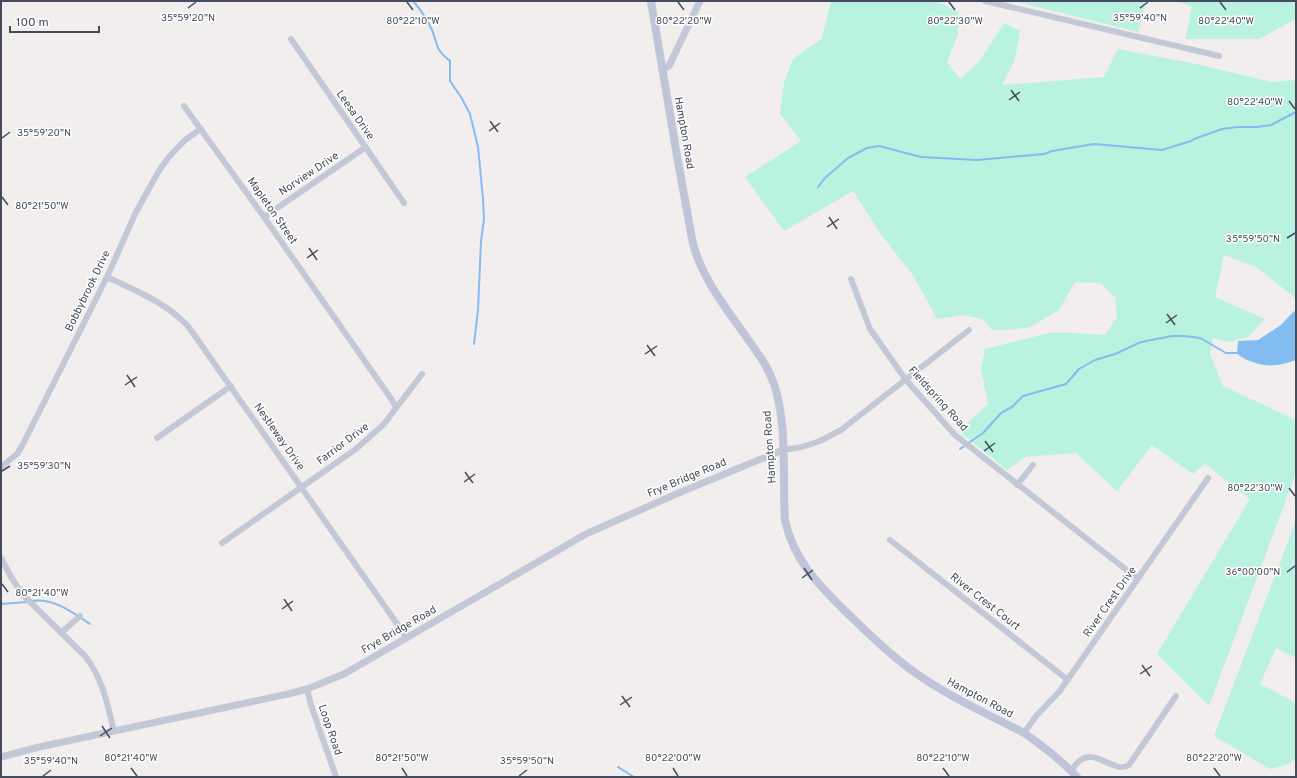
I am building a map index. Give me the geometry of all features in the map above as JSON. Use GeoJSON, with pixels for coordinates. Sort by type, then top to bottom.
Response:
{"type":"FeatureCollection","features":[{"type":"Feature","properties":{"kind":"main road","name":"Hampton Road"},"geometry":{"type":"LineString","coordinates":[[651,1],[687,216],[696,256],[713,290],[762,360],[770,374],[776,392],[779,409],[783,450],[784,504],[788,533],[797,555],[810,574],[864,629],[904,665],[931,683],[1024,733],[1048,750],[1074,774]]}},
{"type":"Feature","properties":{"kind":"street"},"geometry":{"type":"LineString","coordinates":[[662,70],[669,66],[700,1]]}},
{"type":"Feature","properties":{"kind":"street"},"geometry":{"type":"LineString","coordinates":[[985,1],[1218,56]]}},
{"type":"Feature","properties":{"kind":"street","name":"Leesa Drive"},"geometry":{"type":"LineString","coordinates":[[291,39],[404,203]]}},
{"type":"Feature","properties":{"kind":"street","name":"Mapleton Street"},"geometry":{"type":"LineString","coordinates":[[184,106],[264,217],[392,400],[396,408]]}},
{"type":"Feature","properties":{"kind":"street","name":"Bobbybrook Drive"},"geometry":{"type":"LineString","coordinates":[[1,467],[10,460],[23,444],[107,277],[136,212],[160,169],[181,145],[201,129]]}},
{"type":"Feature","properties":{"kind":"street","name":"Norview Drive"},"geometry":{"type":"LineString","coordinates":[[264,217],[366,147]]}},
{"type":"Feature","properties":{"kind":"street","name":"Nestleway Drive"},"geometry":{"type":"LineString","coordinates":[[107,277],[154,299],[180,317],[198,338],[407,638]]}},
{"type":"Feature","properties":{"kind":"street","name":"Fieldspring Road"},"geometry":{"type":"LineString","coordinates":[[851,279],[870,329],[906,380],[955,435],[1138,579]]}},
{"type":"Feature","properties":{"kind":"street"},"geometry":{"type":"LineString","coordinates":[[783,450],[802,447],[820,441],[841,430],[969,330]]}},
{"type":"Feature","properties":{"kind":"street","name":"Farrior Drive"},"geometry":{"type":"LineString","coordinates":[[222,543],[356,449],[384,424],[422,374]]}},
{"type":"Feature","properties":{"kind":"street"},"geometry":{"type":"LineString","coordinates":[[157,438],[230,386]]}},
{"type":"Feature","properties":{"kind":"street","name":"Frye Bridge Road"},"geometry":{"type":"LineString","coordinates":[[1,757],[40,747],[307,689],[344,674],[586,534],[681,492],[783,450]]}},
{"type":"Feature","properties":{"kind":"street"},"geometry":{"type":"LineString","coordinates":[[1017,485],[1033,465]]}},
{"type":"Feature","properties":{"kind":"street","name":"River Crest Drive"},"geometry":{"type":"LineString","coordinates":[[1024,733],[1068,680],[1208,478]]}},
{"type":"Feature","properties":{"kind":"street","name":"River Crest Court"},"geometry":{"type":"LineString","coordinates":[[890,540],[1068,680]]}},
{"type":"Feature","properties":{"kind":"street"},"geometry":{"type":"LineString","coordinates":[[1,558],[11,577],[24,596],[84,656],[97,673],[104,692],[114,731]]}},
{"type":"Feature","properties":{"kind":"street"},"geometry":{"type":"LineString","coordinates":[[61,633],[80,616]]}},
{"type":"Feature","properties":{"kind":"street","name":"Loop Road"},"geometry":{"type":"LineString","coordinates":[[307,689],[311,705],[336,777]]}},
{"type":"Feature","properties":{"kind":"street"},"geometry":{"type":"LineString","coordinates":[[1074,774],[1080,760],[1089,758],[1100,759],[1121,767],[1129,765],[1176,696]]}},
{"type":"Feature","properties":{"kind":"green space"},"geometry":{"type":"Polygon","coordinates":[[[831,1],[938,1],[959,13],[958,34],[947,62],[960,79],[979,62],[1004,23],[1020,31],[1015,59],[1002,85],[1104,77],[1118,49],[1196,64],[1272,82],[1296,80],[1296,299],[1256,267],[1224,255],[1215,297],[1265,319],[1248,337],[1228,342],[1213,338],[1210,354],[1223,386],[1296,420],[1296,473],[1209,706],[1157,654],[1250,499],[1205,464],[1193,474],[1152,445],[1117,491],[1076,453],[1025,457],[1007,470],[959,431],[988,404],[981,369],[985,349],[1049,333],[1105,335],[1117,317],[1115,297],[1100,283],[1075,282],[1059,310],[1030,327],[1008,330],[992,330],[982,319],[963,315],[937,319],[913,275],[882,236],[853,191],[784,231],[745,177],[801,141],[780,114],[784,83],[793,59],[822,38],[831,1]]]}},
{"type":"Feature","properties":{"kind":"green space"},"geometry":{"type":"Polygon","coordinates":[[[1013,1],[1146,1],[1138,32],[1013,1]]]}},
{"type":"Feature","properties":{"kind":"green space"},"geometry":{"type":"Polygon","coordinates":[[[1177,1],[1296,1],[1296,19],[1259,39],[1185,39],[1192,7],[1177,1]]]}},
{"type":"Feature","properties":{"kind":"green space"},"geometry":{"type":"Polygon","coordinates":[[[1296,520],[1296,658],[1276,648],[1260,684],[1296,703],[1296,759],[1286,765],[1270,769],[1214,736],[1296,520]]]}},
{"type":"Feature","properties":{"kind":"water"},"geometry":{"type":"Polygon","coordinates":[[[1294,311],[1296,313],[1296,360],[1278,365],[1262,365],[1241,357],[1237,353],[1238,341],[1258,340],[1281,325],[1294,311]]]}},
{"type":"Feature","properties":{"kind":"waterway"},"geometry":{"type":"LineString","coordinates":[[413,1],[428,22],[439,50],[450,61],[450,81],[470,114],[478,147],[484,219],[481,241],[478,310],[474,344]]}},
{"type":"Feature","properties":{"kind":"waterway"},"geometry":{"type":"LineString","coordinates":[[818,187],[825,178],[848,158],[867,148],[879,146],[921,157],[977,160],[1044,154],[1052,151],[1094,144],[1162,150],[1222,129],[1271,125],[1296,112]]}},
{"type":"Feature","properties":{"kind":"waterway"},"geometry":{"type":"LineString","coordinates":[[960,449],[983,433],[1001,413],[1012,407],[1023,396],[1066,384],[1079,369],[1095,360],[1115,354],[1141,342],[1172,336],[1185,336],[1200,338],[1226,353],[1239,353]]}},
{"type":"Feature","properties":{"kind":"waterway"},"geometry":{"type":"LineString","coordinates":[[32,601],[55,604],[70,611],[90,624]]}},
{"type":"Feature","properties":{"kind":"waterway"},"geometry":{"type":"LineString","coordinates":[[1,604],[27,602]]}},
{"type":"Feature","properties":{"kind":"waterway"},"geometry":{"type":"LineString","coordinates":[[618,767],[634,777]]}}]}
